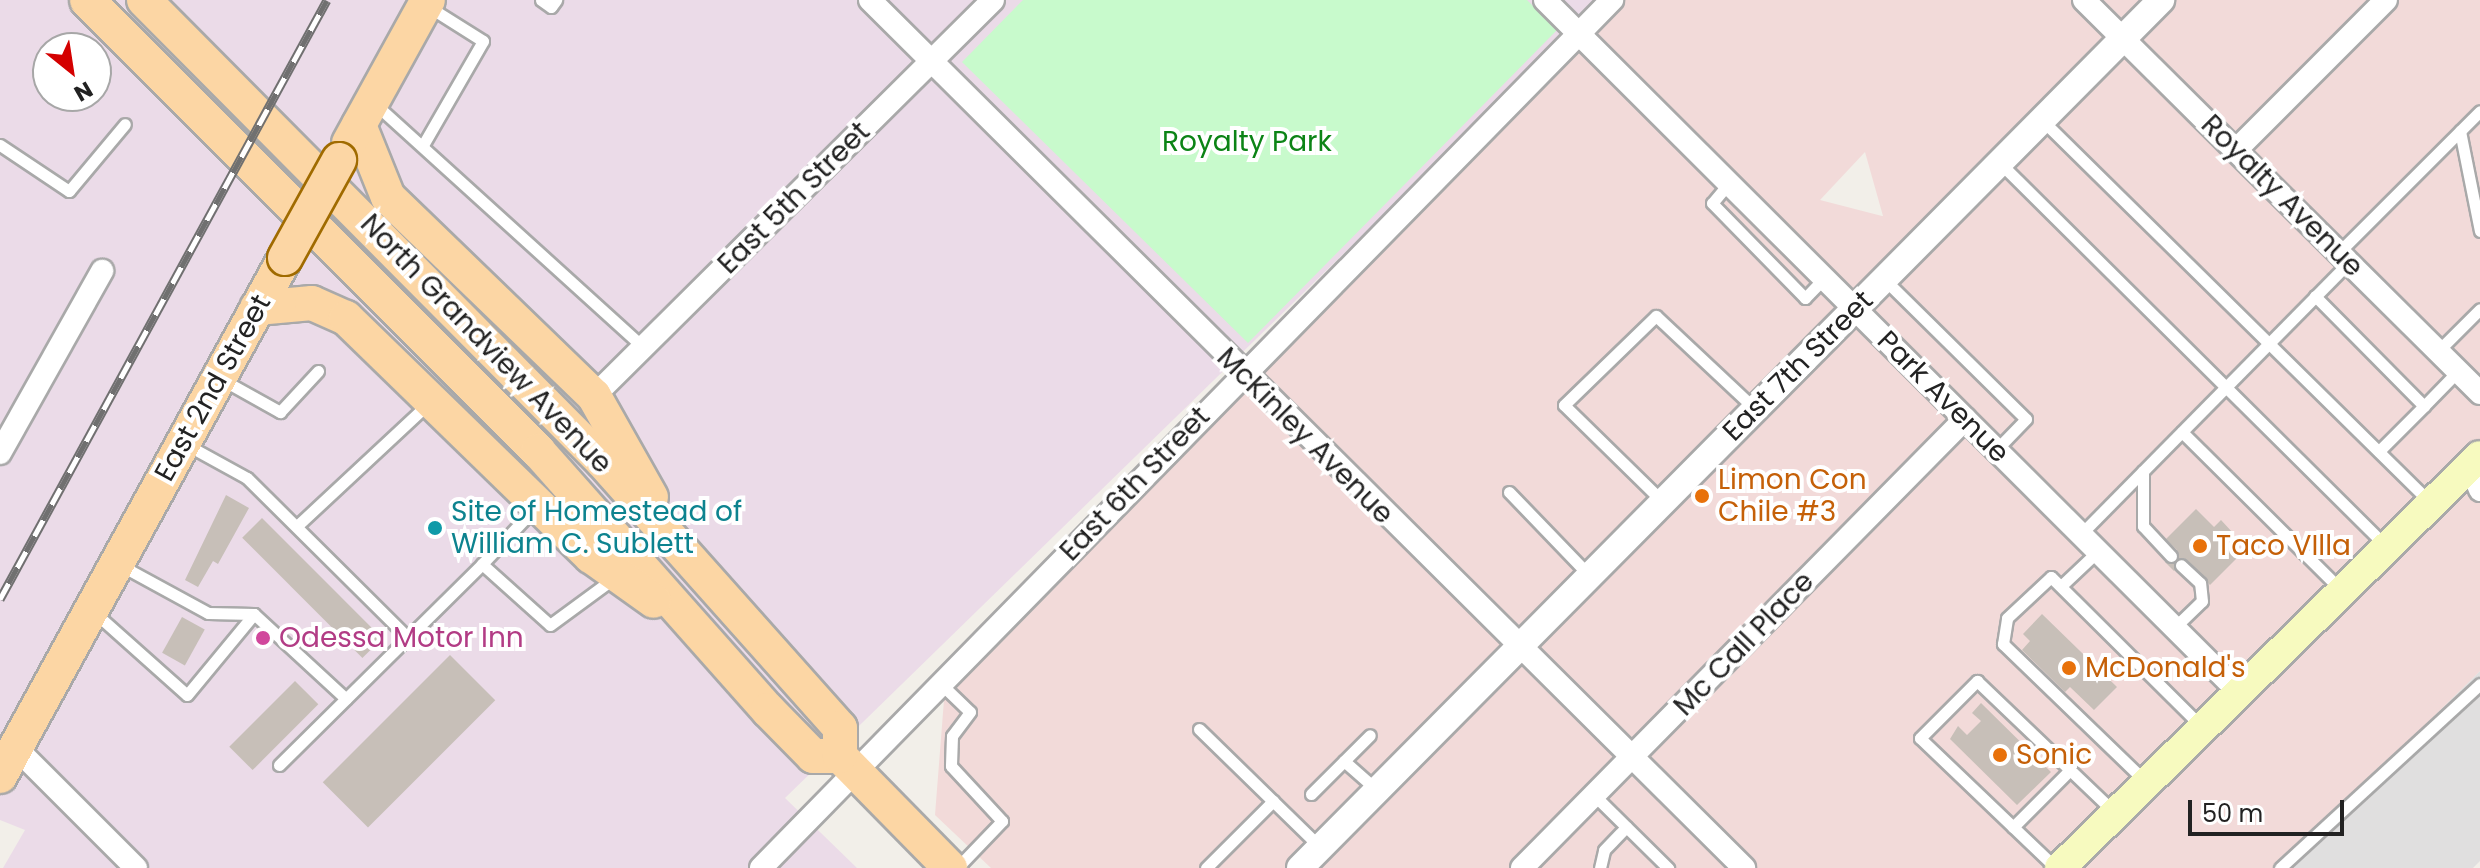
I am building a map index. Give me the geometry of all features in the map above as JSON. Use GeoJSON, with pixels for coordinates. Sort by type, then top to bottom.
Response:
{"type":"FeatureCollection","features":[{"type":"Feature","properties":{"kind":"main road","name":"North Grandview Avenue"},"geometry":{"type":"LineString","coordinates":[[87,0],[538,451],[813,756],[848,764],[840,728],[568,424],[337,176],[144,0]]}},
{"type":"Feature","properties":{"kind":"main road","name":"East 2nd Street"},"geometry":{"type":"LineString","coordinates":[[8,762],[285,258],[337,176],[365,114],[427,2]]}},
{"type":"Feature","properties":{"kind":"main road"},"geometry":{"type":"LineString","coordinates":[[365,114],[388,197],[594,396],[612,421],[677,547]]}},
{"type":"Feature","properties":{"kind":"main road"},"geometry":{"type":"LineString","coordinates":[[257,308],[312,303],[331,307],[538,505],[618,575],[705,639]]}},
{"type":"Feature","properties":{"kind":"main road"},"geometry":{"type":"LineString","coordinates":[[2058,868],[2432,504],[2477,471]]}},
{"type":"Feature","properties":{"kind":"main road"},"geometry":{"type":"LineString","coordinates":[[848,764],[950,868]]}},
{"type":"Feature","properties":{"kind":"street","name":"McKinley Avenue"},"geometry":{"type":"LineString","coordinates":[[870,0],[1738,866]]}},
{"type":"Feature","properties":{"kind":"street","name":"East 5th Street"},"geometry":{"type":"LineString","coordinates":[[594,396],[993,0]]}},
{"type":"Feature","properties":{"kind":"street","name":"Park Avenue"},"geometry":{"type":"LineString","coordinates":[[1545,0],[2239,692]]}},
{"type":"Feature","properties":{"kind":"street","name":"East 6th Street"},"geometry":{"type":"LineString","coordinates":[[761,868],[848,764],[941,684],[1241,373],[1612,0]]}},
{"type":"Feature","properties":{"kind":"street","name":"Royalty Avenue"},"geometry":{"type":"LineString","coordinates":[[2084,0],[2480,393]]}},
{"type":"Feature","properties":{"kind":"street","name":"East 7th Street"},"geometry":{"type":"LineString","coordinates":[[1300,868],[2161,0]]}},
{"type":"Feature","properties":{"kind":"street"},"geometry":{"type":"LineString","coordinates":[[2236,150],[2386,0]]}},
{"type":"Feature","properties":{"kind":"street"},"geometry":{"type":"LineString","coordinates":[[0,453],[102,271]]}},
{"type":"Feature","properties":{"kind":"street","name":"Mc Call Place"},"geometry":{"type":"LineString","coordinates":[[1522,868],[1965,419]]}},
{"type":"Feature","properties":{"kind":"street"},"geometry":{"type":"LineString","coordinates":[[8,762],[136,868]]}},
{"type":"Feature","properties":{"kind":"lane"},"geometry":{"type":"LineString","coordinates":[[541,0],[551,7],[556,0]]}},
{"type":"Feature","properties":{"kind":"lane"},"geometry":{"type":"LineString","coordinates":[[423,145],[483,41],[427,2]]}},
{"type":"Feature","properties":{"kind":"lane"},"geometry":{"type":"LineString","coordinates":[[2081,534],[2315,296],[2344,257],[2480,111]]}},
{"type":"Feature","properties":{"kind":"lane"},"geometry":{"type":"LineString","coordinates":[[365,114],[423,145],[643,347]]}},
{"type":"Feature","properties":{"kind":"lane"},"geometry":{"type":"LineString","coordinates":[[2041,120],[2432,504]]}},
{"type":"Feature","properties":{"kind":"lane"},"geometry":{"type":"LineString","coordinates":[[0,145],[69,191],[125,124]]}},
{"type":"Feature","properties":{"kind":"lane"},"geometry":{"type":"LineString","coordinates":[[2460,131],[2480,231]]}},
{"type":"Feature","properties":{"kind":"lane"},"geometry":{"type":"LineString","coordinates":[[1999,162],[2387,548]]}},
{"type":"Feature","properties":{"kind":"lane"},"geometry":{"type":"LineString","coordinates":[[1884,279],[2026,419],[1996,450]]}},
{"type":"Feature","properties":{"kind":"lane"},"geometry":{"type":"LineString","coordinates":[[2315,296],[2424,406]]}},
{"type":"Feature","properties":{"kind":"lane"},"geometry":{"type":"LineString","coordinates":[[2438,351],[2480,309]]}},
{"type":"Feature","properties":{"kind":"lane"},"geometry":{"type":"LineString","coordinates":[[1662,501],[1564,405],[1656,316],[1755,409]]}},
{"type":"Feature","properties":{"kind":"lane"},"geometry":{"type":"LineString","coordinates":[[219,378],[280,412],[318,371]]}},
{"type":"Feature","properties":{"kind":"lane"},"geometry":{"type":"LineString","coordinates":[[2379,451],[2458,371]]}},
{"type":"Feature","properties":{"kind":"lane"},"geometry":{"type":"LineString","coordinates":[[298,525],[432,401]]}},
{"type":"Feature","properties":{"kind":"lane"},"geometry":{"type":"LineString","coordinates":[[2182,432],[2342,592]]}},
{"type":"Feature","properties":{"kind":"lane"},"geometry":{"type":"LineString","coordinates":[[183,443],[247,478],[298,525],[408,638]]}},
{"type":"Feature","properties":{"kind":"lane"},"geometry":{"type":"LineString","coordinates":[[2143,471],[2143,526],[2171,556]]}},
{"type":"Feature","properties":{"kind":"lane"},"geometry":{"type":"LineString","coordinates":[[1509,492],[1589,575]]}},
{"type":"Feature","properties":{"kind":"lane"},"geometry":{"type":"LineString","coordinates":[[279,765],[538,505]]}},
{"type":"Feature","properties":{"kind":"lane"},"geometry":{"type":"LineString","coordinates":[[2061,586],[2098,551]]}},
{"type":"Feature","properties":{"kind":"lane"},"geometry":{"type":"LineString","coordinates":[[117,563],[208,613],[254,614],[346,699]]}},
{"type":"Feature","properties":{"kind":"lane"},"geometry":{"type":"LineString","coordinates":[[482,564],[550,625],[618,575]]}},
{"type":"Feature","properties":{"kind":"lane"},"geometry":{"type":"LineString","coordinates":[[2175,627],[2202,601],[2200,583],[2181,565]]}},
{"type":"Feature","properties":{"kind":"lane"},"geometry":{"type":"LineString","coordinates":[[2147,782],[2003,644],[2007,618],[2051,577],[2203,728]]}},
{"type":"Feature","properties":{"kind":"lane"},"geometry":{"type":"LineString","coordinates":[[91,610],[187,695],[254,614]]}},
{"type":"Feature","properties":{"kind":"lane"},"geometry":{"type":"LineString","coordinates":[[2058,868],[1920,738],[1977,681],[2115,814]]}},
{"type":"Feature","properties":{"kind":"lane"},"geometry":{"type":"LineString","coordinates":[[941,684],[970,712],[952,736],[951,766],[1002,821],[957,868]]}},
{"type":"Feature","properties":{"kind":"lane"},"geometry":{"type":"LineString","coordinates":[[2280,868],[2480,684]]}},
{"type":"Feature","properties":{"kind":"lane"},"geometry":{"type":"LineString","coordinates":[[1199,729],[1321,847]]}},
{"type":"Feature","properties":{"kind":"lane"},"geometry":{"type":"LineString","coordinates":[[1311,794],[1370,735]]}},
{"type":"Feature","properties":{"kind":"lane"},"geometry":{"type":"LineString","coordinates":[[1344,761],[1377,790]]}},
{"type":"Feature","properties":{"kind":"lane"},"geometry":{"type":"LineString","coordinates":[[2013,827],[2070,770]]}},
{"type":"Feature","properties":{"kind":"lane"},"geometry":{"type":"LineString","coordinates":[[1595,796],[1668,868]]}},
{"type":"Feature","properties":{"kind":"lane"},"geometry":{"type":"LineString","coordinates":[[1206,868],[1273,801]]}},
{"type":"Feature","properties":{"kind":"lane"},"geometry":{"type":"LineString","coordinates":[[1600,868],[1604,850],[1626,827]]}},
{"type":"Feature","properties":{"kind":"shaded area"},"geometry":{"type":"Polygon","coordinates":[[[0,0],[1604,0],[785,798],[857,868],[3,868],[25,830],[0,820],[0,0]]]}},
{"type":"Feature","properties":{"kind":"shaded area"},"geometry":{"type":"Polygon","coordinates":[[[1619,0],[2480,0],[2480,671],[2279,868],[991,868],[935,815],[944,700],[1619,0]],[[1865,152],[1820,200],[1883,216],[1865,152]]]}},
{"type":"Feature","properties":{"kind":"shaded area"},"geometry":{"type":"Polygon","coordinates":[[[2480,671],[2480,861],[2473,868],[2279,868],[2480,671]]]}},
{"type":"Feature","properties":{"kind":"green space","name":"Royalty Park"},"geometry":{"type":"Polygon","coordinates":[[[1023,0],[1527,0],[1557,30],[1248,343],[962,62],[1023,0]]]}},
{"type":"Feature","properties":{"kind":"building"},"geometry":{"type":"Polygon","coordinates":[[[226,495],[249,508],[218,564],[213,561],[198,587],[185,580],[226,495]]]}},
{"type":"Feature","properties":{"kind":"building","name":"Taco VIlla"},"geometry":{"type":"Polygon","coordinates":[[[2196,509],[2214,527],[2221,520],[2233,533],[2224,542],[2238,557],[2210,585],[2186,560],[2174,571],[2165,562],[2177,550],[2166,539],[2196,509]]]}},
{"type":"Feature","properties":{"kind":"building"},"geometry":{"type":"Polygon","coordinates":[[[262,518],[382,638],[362,658],[242,538],[262,518]]]}},
{"type":"Feature","properties":{"kind":"building","name":"McDonald's"},"geometry":{"type":"Polygon","coordinates":[[[2042,614],[2117,687],[2094,710],[2070,687],[2065,692],[2022,650],[2030,641],[2023,634],[2042,614]]]}},
{"type":"Feature","properties":{"kind":"building"},"geometry":{"type":"Polygon","coordinates":[[[182,617],[205,630],[185,665],[162,653],[182,617]]]}},
{"type":"Feature","properties":{"kind":"building"},"geometry":{"type":"Polygon","coordinates":[[[450,655],[495,700],[368,828],[323,782],[450,655]]]}},
{"type":"Feature","properties":{"kind":"building"},"geometry":{"type":"Polygon","coordinates":[[[295,681],[318,704],[253,770],[229,747],[295,681]]]}},
{"type":"Feature","properties":{"kind":"building","name":"Sonic"},"geometry":{"type":"Polygon","coordinates":[[[1981,703],[2051,772],[2017,805],[1950,739],[1958,726],[1967,735],[1981,721],[1972,713],[1981,703]]]}},
{"type":"Feature","properties":{"kind":"railway"},"geometry":{"type":"LineString","coordinates":[[0,599],[327,0]]}},
{"type":"Feature","properties":{"kind":"place","name":"Limon Con Chile #3"},"geometry":{"type":"Point","coordinates":[1702,496]}},
{"type":"Feature","properties":{"kind":"place","name":"Site of Homestead of William C. Sublett"},"geometry":{"type":"Point","coordinates":[435,528]}},
{"type":"Feature","properties":{"kind":"place","name":"Taco VIlla"},"geometry":{"type":"Point","coordinates":[2200,546]}},
{"type":"Feature","properties":{"kind":"place","name":"Odessa Motor Inn"},"geometry":{"type":"Point","coordinates":[263,638]}},
{"type":"Feature","properties":{"kind":"place","name":"McDonald's"},"geometry":{"type":"Point","coordinates":[2069,668]}},
{"type":"Feature","properties":{"kind":"place","name":"Sonic"},"geometry":{"type":"Point","coordinates":[2000,755]}}]}
